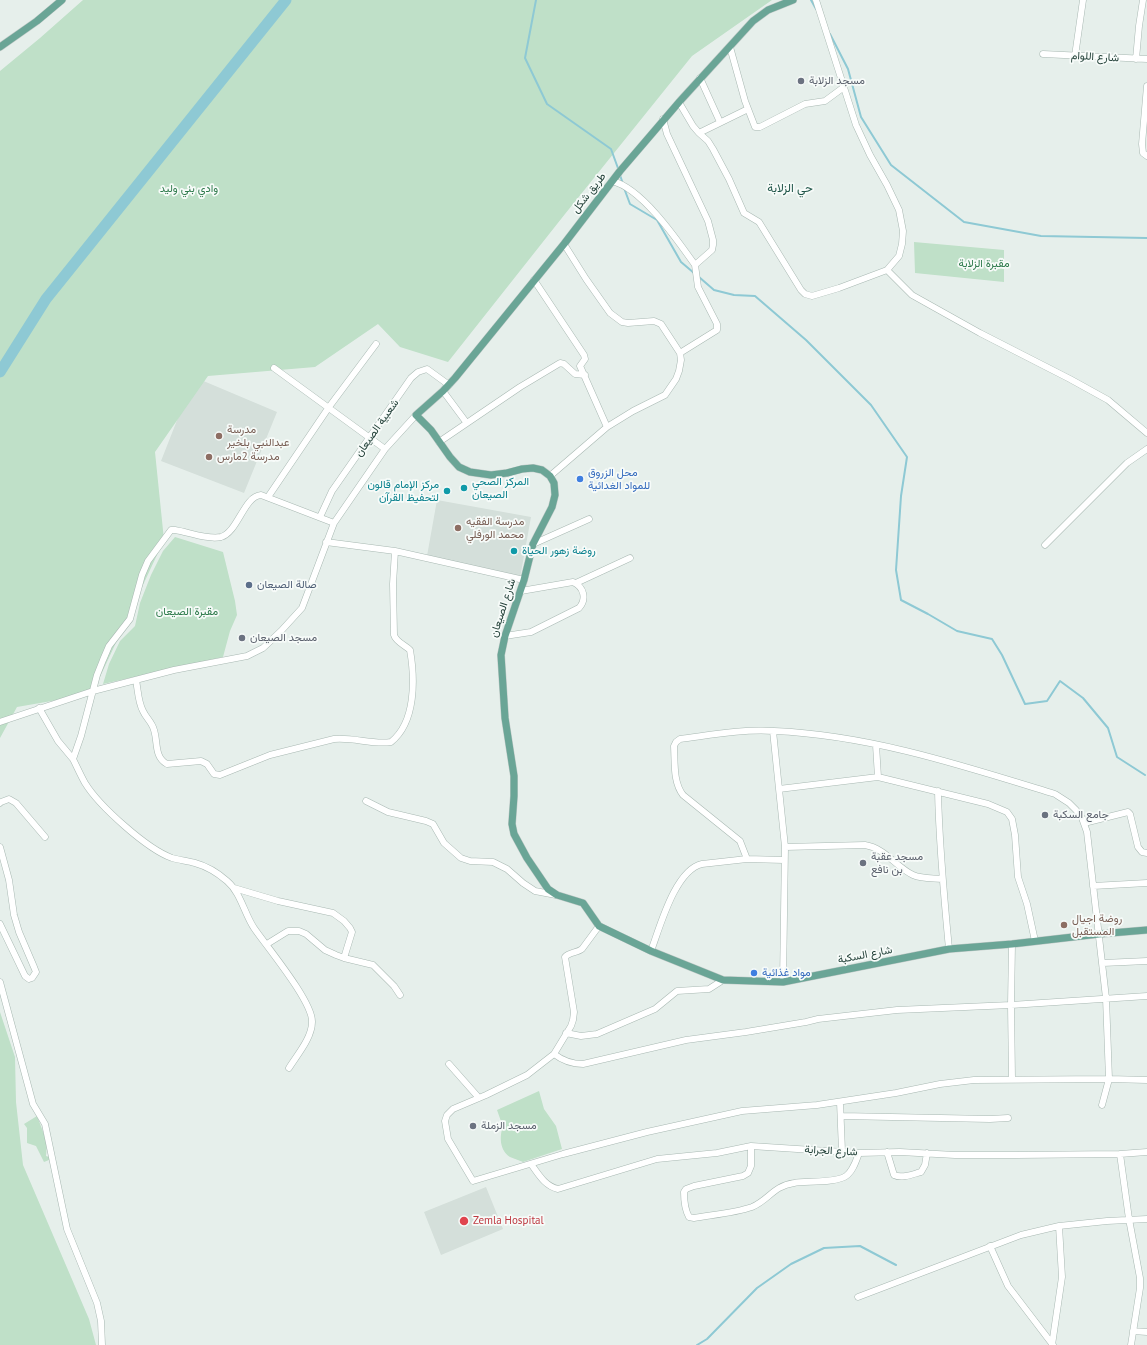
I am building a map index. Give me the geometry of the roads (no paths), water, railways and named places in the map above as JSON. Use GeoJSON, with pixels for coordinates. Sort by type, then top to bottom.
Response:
{"type":"FeatureCollection","features":[{"type":"Feature","properties":{"kind":"main road"},"geometry":{"type":"LineString","coordinates":[[0,47],[37,21],[62,0]]}},
{"type":"Feature","properties":{"kind":"main road","name":"طريق شكل"},"geometry":{"type":"LineString","coordinates":[[416,415],[449,385],[564,244],[612,181],[700,78],[760,15],[768,10],[793,0]]}},
{"type":"Feature","properties":{"kind":"main road"},"geometry":{"type":"LineString","coordinates":[[416,415],[431,430],[438,442],[459,467],[470,472],[491,475],[533,468],[542,470],[550,476]]}},
{"type":"Feature","properties":{"kind":"main road","name":"شارع الصيعان"},"geometry":{"type":"LineString","coordinates":[[550,476],[554,483],[555,495],[552,507],[533,544],[521,591],[500,655],[505,718],[514,776],[512,824],[514,834],[527,858],[548,889],[557,895],[583,903],[598,926]]}},
{"type":"Feature","properties":{"kind":"main road","name":"شارع السكبة"},"geometry":{"type":"LineString","coordinates":[[598,926],[651,951],[723,980],[783,982],[949,949],[1147,930]]}},
{"type":"Feature","properties":{"kind":"street"},"geometry":{"type":"LineString","coordinates":[[680,101],[680,104],[699,133],[708,141],[713,149],[729,179],[744,213],[759,222],[801,290],[805,294],[812,296],[839,288],[887,270],[899,256],[903,232],[902,220],[899,210],[862,139],[816,0]]}},
{"type":"Feature","properties":{"kind":"street"},"geometry":{"type":"LineString","coordinates":[[1075,56],[1083,0]]}},
{"type":"Feature","properties":{"kind":"street"},"geometry":{"type":"LineString","coordinates":[[1136,59],[1143,0]]}},
{"type":"Feature","properties":{"kind":"street"},"geometry":{"type":"LineString","coordinates":[[730,47],[745,101],[754,126],[760,128],[800,106],[825,101],[844,87]]}},
{"type":"Feature","properties":{"kind":"street","name":"شارع اللوام"},"geometry":{"type":"LineString","coordinates":[[1044,54],[1147,59]]}},
{"type":"Feature","properties":{"kind":"street"},"geometry":{"type":"LineString","coordinates":[[700,78],[720,122]]}},
{"type":"Feature","properties":{"kind":"street"},"geometry":{"type":"LineString","coordinates":[[1147,86],[1142,144],[1143,152],[1147,156]]}},
{"type":"Feature","properties":{"kind":"street"},"geometry":{"type":"LineString","coordinates":[[699,133],[748,109]]}},
{"type":"Feature","properties":{"kind":"street"},"geometry":{"type":"LineString","coordinates":[[663,120],[667,134],[708,221],[713,240],[714,245],[712,250],[695,265]]}},
{"type":"Feature","properties":{"kind":"street"},"geometry":{"type":"LineString","coordinates":[[612,181],[621,183],[637,194],[674,236],[695,265],[698,287],[717,324],[717,330],[680,353]]}},
{"type":"Feature","properties":{"kind":"street"},"geometry":{"type":"LineString","coordinates":[[550,476],[607,427],[633,411],[665,395],[676,379],[681,360],[680,353],[661,324],[654,321],[622,322],[610,312],[586,279],[564,244]]}},
{"type":"Feature","properties":{"kind":"street"},"geometry":{"type":"LineString","coordinates":[[887,270],[912,295],[980,334],[1070,379],[1108,400],[1147,433]]}},
{"type":"Feature","properties":{"kind":"street"},"geometry":{"type":"LineString","coordinates":[[534,280],[584,355],[585,359],[580,366],[607,427]]}},
{"type":"Feature","properties":{"kind":"street"},"geometry":{"type":"LineString","coordinates":[[268,497],[329,408],[376,344]]}},
{"type":"Feature","properties":{"kind":"street"},"geometry":{"type":"LineString","coordinates":[[438,442],[520,387],[560,363],[564,364],[575,374],[585,375]]}},
{"type":"Feature","properties":{"kind":"street"},"geometry":{"type":"LineString","coordinates":[[274,368],[385,449]]}},
{"type":"Feature","properties":{"kind":"street","name":"شعبية الصيعان"},"geometry":{"type":"LineString","coordinates":[[320,517],[332,492],[415,374],[427,369],[449,385]]}},
{"type":"Feature","properties":{"kind":"street"},"geometry":{"type":"LineString","coordinates":[[443,391],[466,422]]}},
{"type":"Feature","properties":{"kind":"street"},"geometry":{"type":"LineString","coordinates":[[0,722],[92,691],[174,670],[247,656],[263,648],[302,608],[308,596],[334,523],[385,449],[416,415]]}},
{"type":"Feature","properties":{"kind":"street"},"geometry":{"type":"LineString","coordinates":[[1045,545],[1127,463],[1147,449]]}},
{"type":"Feature","properties":{"kind":"street"},"geometry":{"type":"LineString","coordinates":[[73,759],[81,736],[97,675],[110,646],[132,615],[142,575],[148,561],[171,530],[178,530],[201,536],[222,536],[231,529],[253,497],[261,495],[334,523]]}},
{"type":"Feature","properties":{"kind":"street"},"geometry":{"type":"LineString","coordinates":[[533,544],[589,519]]}},
{"type":"Feature","properties":{"kind":"street"},"geometry":{"type":"LineString","coordinates":[[326,542],[395,552],[524,580]]}},
{"type":"Feature","properties":{"kind":"street"},"geometry":{"type":"LineString","coordinates":[[136,680],[142,710],[152,723],[155,732],[160,759],[167,764],[201,761],[207,764],[214,774],[220,775],[234,771],[270,754],[334,739],[344,738],[375,743],[391,742],[406,722],[410,710],[412,689],[410,650],[396,640],[394,635],[393,584],[395,552]]}},
{"type":"Feature","properties":{"kind":"street"},"geometry":{"type":"LineString","coordinates":[[521,591],[569,582],[576,583],[630,558]]}},
{"type":"Feature","properties":{"kind":"street"},"geometry":{"type":"LineString","coordinates":[[505,636],[531,632],[579,608],[582,604],[584,595],[576,583]]}},
{"type":"Feature","properties":{"kind":"street"},"geometry":{"type":"LineString","coordinates":[[39,708],[58,741],[73,759],[85,784],[103,806],[118,820],[157,851],[171,858],[197,864],[227,880],[234,888],[254,927],[294,985],[311,1015],[312,1030],[289,1068]]}},
{"type":"Feature","properties":{"kind":"street"},"geometry":{"type":"LineString","coordinates":[[748,859],[740,841],[683,795],[679,790],[676,780],[674,746],[680,739],[741,731],[773,731],[829,735],[927,756],[1055,794],[1069,803],[1076,810],[1084,823],[1087,832],[1092,886],[1103,963],[1106,998],[1108,1079],[1102,1105]]}},
{"type":"Feature","properties":{"kind":"street"},"geometry":{"type":"LineString","coordinates":[[773,731],[784,847],[783,982]]}},
{"type":"Feature","properties":{"kind":"street"},"geometry":{"type":"LineString","coordinates":[[876,745],[878,776]]}},
{"type":"Feature","properties":{"kind":"street"},"geometry":{"type":"LineString","coordinates":[[779,789],[878,776],[988,804],[1006,812],[1012,819],[1015,835],[1018,877],[1027,904],[1035,941]]}},
{"type":"Feature","properties":{"kind":"street"},"geometry":{"type":"LineString","coordinates":[[938,791],[938,828],[949,949]]}},
{"type":"Feature","properties":{"kind":"street"},"geometry":{"type":"LineString","coordinates":[[0,803],[9,799],[16,803],[45,837]]}},
{"type":"Feature","properties":{"kind":"street"},"geometry":{"type":"LineString","coordinates":[[366,801],[388,812],[433,824],[444,843],[460,858],[470,861],[493,862],[507,869],[535,891],[557,895]]}},
{"type":"Feature","properties":{"kind":"street"},"geometry":{"type":"LineString","coordinates":[[1084,823],[1128,812],[1130,814],[1138,847],[1142,852],[1147,853]]}},
{"type":"Feature","properties":{"kind":"street"},"geometry":{"type":"LineString","coordinates":[[784,847],[872,846],[911,874],[921,877],[942,879]]}},
{"type":"Feature","properties":{"kind":"street"},"geometry":{"type":"LineString","coordinates":[[0,847],[9,880],[14,915],[19,932],[36,972],[32,978],[29,979],[26,976],[0,924]]}},
{"type":"Feature","properties":{"kind":"street"},"geometry":{"type":"LineString","coordinates":[[651,951],[675,888],[695,866],[748,859],[784,860]]}},
{"type":"Feature","properties":{"kind":"street"},"geometry":{"type":"LineString","coordinates":[[1092,886],[1147,883]]}},
{"type":"Feature","properties":{"kind":"street"},"geometry":{"type":"LineString","coordinates":[[234,888],[278,901],[333,913],[344,921],[352,932],[344,958]]}},
{"type":"Feature","properties":{"kind":"street"},"geometry":{"type":"LineString","coordinates":[[598,926],[579,952],[567,954],[565,957],[574,1012],[573,1020],[554,1054],[527,1075],[453,1109],[447,1115],[445,1120],[445,1128],[448,1139],[473,1181],[563,1154],[732,1112],[840,1102],[956,1082],[1012,1079],[1147,1080]]}},
{"type":"Feature","properties":{"kind":"street"},"geometry":{"type":"LineString","coordinates":[[267,944],[288,931],[299,931],[306,934],[325,950],[344,958],[373,965],[394,986],[400,995]]}},
{"type":"Feature","properties":{"kind":"street"},"geometry":{"type":"LineString","coordinates":[[1012,944],[1012,1079]]}},
{"type":"Feature","properties":{"kind":"street"},"geometry":{"type":"LineString","coordinates":[[1103,963],[1147,961]]}},
{"type":"Feature","properties":{"kind":"street"},"geometry":{"type":"LineString","coordinates":[[566,1033],[581,1036],[597,1034],[655,1009],[677,991],[709,990],[723,980]]}},
{"type":"Feature","properties":{"kind":"street"},"geometry":{"type":"LineString","coordinates":[[0,982],[33,1104],[45,1124],[68,1229],[97,1303],[101,1321],[102,1345]]}},
{"type":"Feature","properties":{"kind":"street"},"geometry":{"type":"LineString","coordinates":[[554,1054],[561,1060],[576,1064],[583,1064],[686,1040],[746,1032],[818,1019],[897,1010],[1011,1005],[1147,996]]}},
{"type":"Feature","properties":{"kind":"street"},"geometry":{"type":"LineString","coordinates":[[449,1064],[479,1098]]}},
{"type":"Feature","properties":{"kind":"street"},"geometry":{"type":"LineString","coordinates":[[840,1102],[842,1116],[842,1151]]}},
{"type":"Feature","properties":{"kind":"street"},"geometry":{"type":"LineString","coordinates":[[842,1116],[990,1119],[1008,1118]]}},
{"type":"Feature","properties":{"kind":"street"},"geometry":{"type":"LineString","coordinates":[[751,1146],[751,1166],[748,1173],[743,1176],[686,1189],[684,1192],[684,1197],[687,1215],[689,1218],[751,1207],[765,1200],[782,1186],[793,1183],[833,1180],[845,1177],[853,1168],[859,1153]]}},
{"type":"Feature","properties":{"kind":"street","name":"شارع الجرابة"},"geometry":{"type":"LineString","coordinates":[[531,1164],[543,1181],[551,1187],[558,1189],[658,1159],[717,1153],[751,1146],[859,1153],[887,1152],[1016,1155],[1120,1154],[1147,1152]]}},
{"type":"Feature","properties":{"kind":"street"},"geometry":{"type":"LineString","coordinates":[[887,1152],[894,1175],[900,1176],[921,1172],[925,1165],[927,1153]]}},
{"type":"Feature","properties":{"kind":"street"},"geometry":{"type":"LineString","coordinates":[[1120,1154],[1129,1219],[1140,1270],[1140,1288],[1132,1345]]}},
{"type":"Feature","properties":{"kind":"street"},"geometry":{"type":"LineString","coordinates":[[858,1297],[1021,1234],[1059,1226],[1129,1219],[1147,1219]]}},
{"type":"Feature","properties":{"kind":"street"},"geometry":{"type":"LineString","coordinates":[[1053,1345],[1062,1277],[1059,1226]]}},
{"type":"Feature","properties":{"kind":"street"},"geometry":{"type":"LineString","coordinates":[[990,1246],[1008,1286],[1053,1345]]}},
{"type":"Feature","properties":{"kind":"street"},"geometry":{"type":"LineString","coordinates":[[1140,1270],[1147,1271]]}},
{"type":"Feature","properties":{"kind":"street"},"geometry":{"type":"LineString","coordinates":[[1133,1331],[1147,1332]]}},
{"type":"Feature","properties":{"kind":"waterway","name":"وادي بني وليد"},"geometry":{"type":"LineString","coordinates":[[0,372],[46,299],[286,0]]}},
{"type":"Feature","properties":{"kind":"waterway"},"geometry":{"type":"LineString","coordinates":[[536,0],[525,58],[547,104],[611,149],[619,171]]}},
{"type":"Feature","properties":{"kind":"waterway"},"geometry":{"type":"LineString","coordinates":[[811,0],[816,9]]}},
{"type":"Feature","properties":{"kind":"waterway"},"geometry":{"type":"LineString","coordinates":[[830,34],[848,69],[861,117],[891,165],[964,222],[1041,236],[1147,238]]}},
{"type":"Feature","properties":{"kind":"waterway"},"geometry":{"type":"LineString","coordinates":[[620,175],[623,184]]}},
{"type":"Feature","properties":{"kind":"waterway"},"geometry":{"type":"LineString","coordinates":[[624,188],[630,204],[657,220],[681,262],[694,273]]}},
{"type":"Feature","properties":{"kind":"waterway"},"geometry":{"type":"LineString","coordinates":[[699,277],[714,290],[734,295],[755,296],[806,340],[871,405],[907,457],[901,496],[896,570],[901,600],[957,631],[992,639],[1002,655],[1025,704],[1047,701],[1060,681],[1083,698],[1108,728],[1117,757],[1145,775]]}},
{"type":"Feature","properties":{"kind":"waterway"},"geometry":{"type":"LineString","coordinates":[[697,1345],[707,1339],[757,1288],[791,1264],[824,1248],[860,1246],[896,1265]]}},
{"type":"Feature","properties":{"kind":"place","name":"مسجد الزلابة"},"geometry":{"type":"Point","coordinates":[801,81]}},
{"type":"Feature","properties":{"kind":"place","name":"مدرسة عبدالنبي بلخير"},"geometry":{"type":"Point","coordinates":[219,436]}},
{"type":"Feature","properties":{"kind":"place","name":"مدرسة 2مارس"},"geometry":{"type":"Point","coordinates":[209,457]}},
{"type":"Feature","properties":{"kind":"place","name":"محل الزروق للمواد الغدائية"},"geometry":{"type":"Point","coordinates":[580,479]}},
{"type":"Feature","properties":{"kind":"place","name":"المركز الصحي الصيعان"},"geometry":{"type":"Point","coordinates":[464,488]}},
{"type":"Feature","properties":{"kind":"place","name":"مركز الإمام قالون لتحفيظ القرآن"},"geometry":{"type":"Point","coordinates":[447,491]}},
{"type":"Feature","properties":{"kind":"place","name":"مدرسة الفقيه محمد الورفلي"},"geometry":{"type":"Point","coordinates":[458,528]}},
{"type":"Feature","properties":{"kind":"place","name":"روضة زهور الحياة"},"geometry":{"type":"Point","coordinates":[514,551]}},
{"type":"Feature","properties":{"kind":"place","name":"صالة الصيعان"},"geometry":{"type":"Point","coordinates":[249,585]}},
{"type":"Feature","properties":{"kind":"place","name":"مسجد الصيعان"},"geometry":{"type":"Point","coordinates":[242,638]}},
{"type":"Feature","properties":{"kind":"place","name":"جامع السكبة"},"geometry":{"type":"Point","coordinates":[1045,815]}},
{"type":"Feature","properties":{"kind":"place","name":"مسجد عقبة بن نافع"},"geometry":{"type":"Point","coordinates":[863,863]}},
{"type":"Feature","properties":{"kind":"place","name":"روضة اجيال المستقبل"},"geometry":{"type":"Point","coordinates":[1064,925]}},
{"type":"Feature","properties":{"kind":"place","name":"مواد غذائية"},"geometry":{"type":"Point","coordinates":[754,973]}},
{"type":"Feature","properties":{"kind":"place","name":"مسجد الزملة"},"geometry":{"type":"Point","coordinates":[473,1126]}},
{"type":"Feature","properties":{"kind":"place","name":"Zemla Hospital"},"geometry":{"type":"Point","coordinates":[464,1221]}},
{"type":"Feature","properties":{"kind":"district","name":"حي الزلابة"},"geometry":{"type":"Point","coordinates":[790,189]}},
{"type":"Feature","properties":{"kind":"park label","name":"مقبرة الزلابة"},"geometry":{"type":"Point","coordinates":[984,264]}},
{"type":"Feature","properties":{"kind":"park label","name":"مقبرة الصيعان"},"geometry":{"type":"Point","coordinates":[187,612]}}]}
